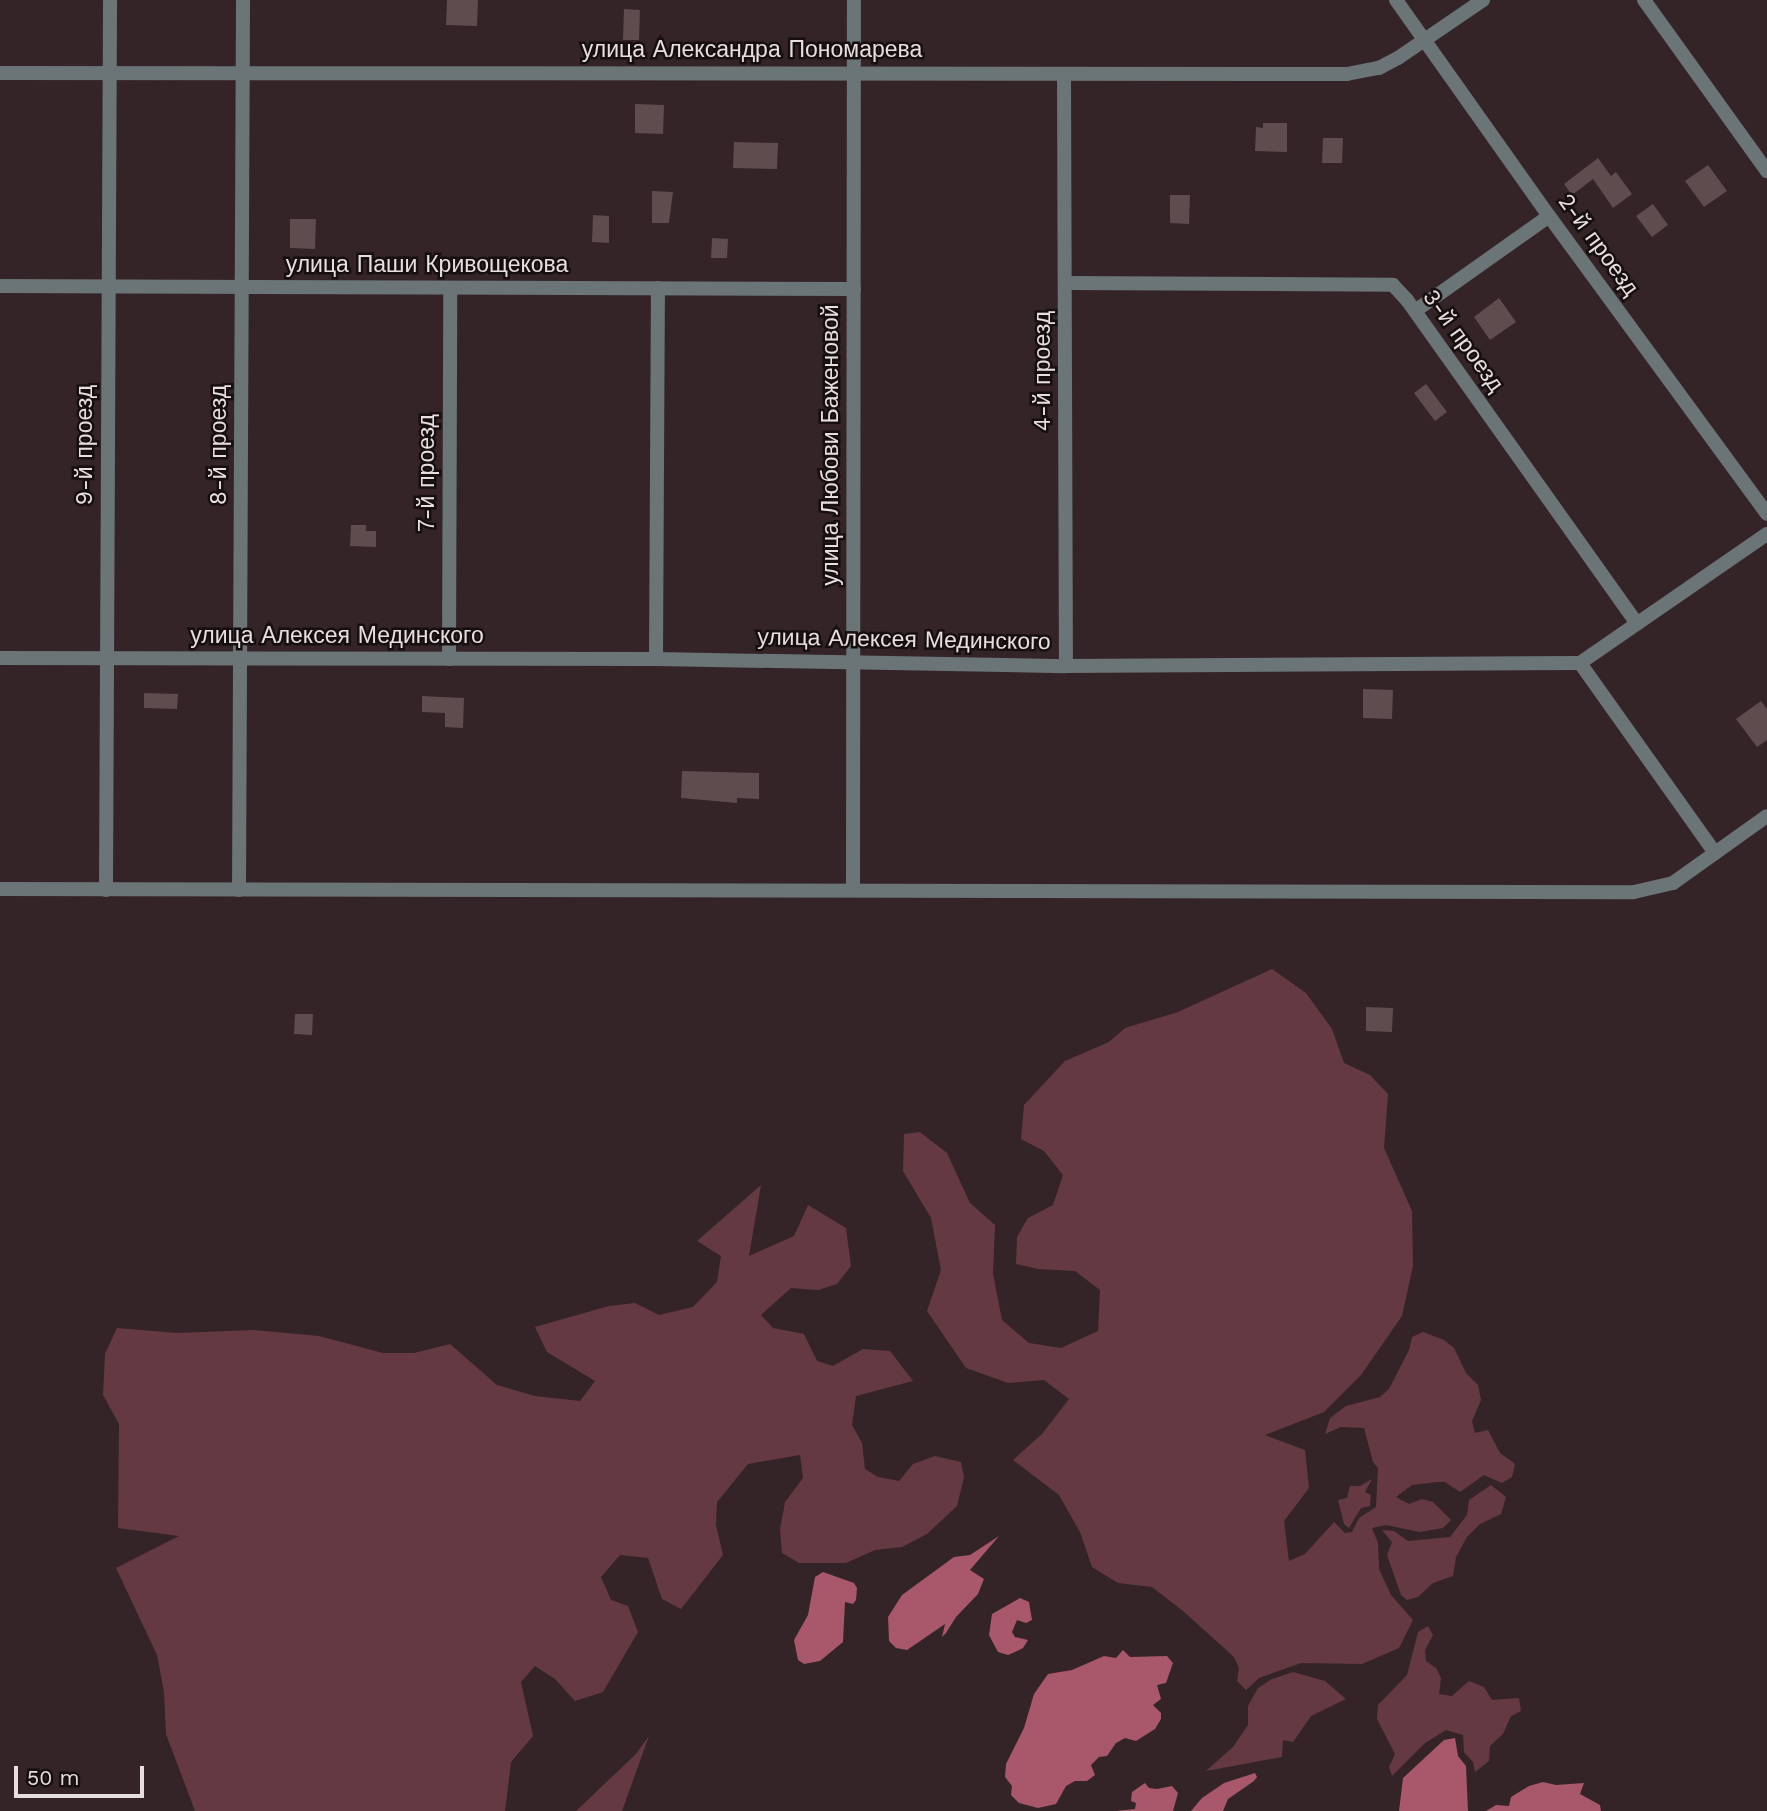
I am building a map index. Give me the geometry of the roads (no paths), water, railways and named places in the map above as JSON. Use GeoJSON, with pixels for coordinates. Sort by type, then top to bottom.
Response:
{"type":"FeatureCollection","features":[{"type":"Feature","properties":{"kind":"street","name":"9-й проезд"},"geometry":{"type":"LineString","coordinates":[[106,890],[110,0]]}},
{"type":"Feature","properties":{"kind":"street","name":"8-й проезд"},"geometry":{"type":"LineString","coordinates":[[239,890],[243,0]]}},
{"type":"Feature","properties":{"kind":"street","name":"улица Любови Баженовой"},"geometry":{"type":"LineString","coordinates":[[853,890],[854,0]]}},
{"type":"Feature","properties":{"kind":"street","name":"2-й проезд"},"geometry":{"type":"LineString","coordinates":[[1396,0],[1549,216],[1767,514]]}},
{"type":"Feature","properties":{"kind":"street","name":"улица Александра Пономарева"},"geometry":{"type":"LineString","coordinates":[[0,73],[1347,74],[1379,68],[1483,0]]}},
{"type":"Feature","properties":{"kind":"street"},"geometry":{"type":"LineString","coordinates":[[1644,0],[1767,171]]}},
{"type":"Feature","properties":{"kind":"street","name":"4-й проезд"},"geometry":{"type":"LineString","coordinates":[[1064,75],[1066,666]]}},
{"type":"Feature","properties":{"kind":"street"},"geometry":{"type":"LineString","coordinates":[[1415,311],[1549,216]]}},
{"type":"Feature","properties":{"kind":"street","name":"3-й проезд"},"geometry":{"type":"LineString","coordinates":[[1065,284],[1393,285],[1415,311],[1637,624]]}},
{"type":"Feature","properties":{"kind":"street","name":"улица Паши Кривощекова"},"geometry":{"type":"LineString","coordinates":[[0,286],[854,289]]}},
{"type":"Feature","properties":{"kind":"street","name":"7-й проезд"},"geometry":{"type":"LineString","coordinates":[[449,659],[450,288]]}},
{"type":"Feature","properties":{"kind":"street"},"geometry":{"type":"LineString","coordinates":[[656,659],[658,288]]}},
{"type":"Feature","properties":{"kind":"street"},"geometry":{"type":"LineString","coordinates":[[1715,853],[1580,663],[1767,534]]}},
{"type":"Feature","properties":{"kind":"street","name":"улица Алексея Мединского"},"geometry":{"type":"LineString","coordinates":[[0,657],[854,660],[1066,666],[1580,663]]}},
{"type":"Feature","properties":{"kind":"street"},"geometry":{"type":"LineString","coordinates":[[0,889],[1634,892],[1673,884],[1767,816]]}}]}
